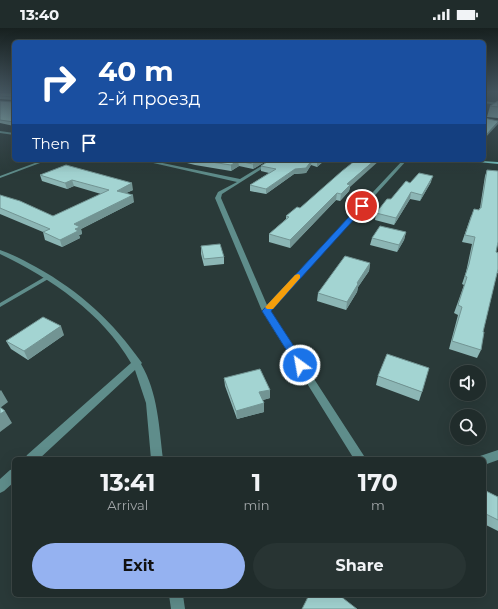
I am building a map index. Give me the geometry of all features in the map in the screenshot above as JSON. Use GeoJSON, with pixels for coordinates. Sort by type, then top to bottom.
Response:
{"type":"FeatureCollection","features":[{"type":"Feature","properties":{"kind":"street"},"geometry":{"type":"LineString","coordinates":[[0,132],[12,134]]}},
{"type":"Feature","properties":{"kind":"street"},"geometry":{"type":"LineString","coordinates":[[151,162],[241,181]]}},
{"type":"Feature","properties":{"kind":"street"},"geometry":{"type":"LineString","coordinates":[[271,162],[220,193],[218,198],[266,311],[359,457]]}},
{"type":"Feature","properties":{"kind":"street"},"geometry":{"type":"LineString","coordinates":[[266,311],[403,162]]}},
{"type":"Feature","properties":{"kind":"street"},"geometry":{"type":"LineString","coordinates":[[486,162],[498,163]]}},
{"type":"Feature","properties":{"kind":"street"},"geometry":{"type":"LineString","coordinates":[[0,252],[16,258],[48,277],[76,298],[110,327],[123,342],[137,363],[149,395],[157,457]]}},
{"type":"Feature","properties":{"kind":"street"},"geometry":{"type":"LineString","coordinates":[[33,457],[137,363]]}},
{"type":"Feature","properties":{"kind":"street"},"geometry":{"type":"LineString","coordinates":[[486,459],[498,455]]}},
{"type":"Feature","properties":{"kind":"street"},"geometry":{"type":"LineString","coordinates":[[0,487],[12,476]]}},
{"type":"Feature","properties":{"kind":"street"},"geometry":{"type":"LineString","coordinates":[[176,597],[178,609]]}},
{"type":"Feature","properties":{"kind":"lane"},"geometry":{"type":"LineString","coordinates":[[0,177],[41,162]]}},
{"type":"Feature","properties":{"kind":"lane"},"geometry":{"type":"LineString","coordinates":[[0,305],[48,277]]}},
{"type":"Feature","properties":{"kind":"building"},"geometry":{"type":"Polygon","coordinates":[[[12,119],[12,122],[0,120],[12,119]]]}},
{"type":"Feature","properties":{"kind":"building"},"geometry":{"type":"Polygon","coordinates":[[[486,119],[498,122],[486,135],[486,119]]]}},
{"type":"Feature","properties":{"kind":"building"},"geometry":{"type":"Polygon","coordinates":[[[211,162],[236,162],[231,165],[211,162]]]}},
{"type":"Feature","properties":{"kind":"building"},"geometry":{"type":"Polygon","coordinates":[[[243,162],[256,162],[253,164],[243,162]]]}},
{"type":"Feature","properties":{"kind":"building"},"geometry":{"type":"Polygon","coordinates":[[[267,162],[310,162],[306,168],[295,169],[266,189],[250,185],[276,169],[261,166],[267,162]]]}},
{"type":"Feature","properties":{"kind":"building"},"geometry":{"type":"Polygon","coordinates":[[[353,162],[373,162],[347,184],[350,185],[341,194],[337,193],[290,240],[269,234],[289,217],[286,216],[297,207],[300,208],[353,162]]]}},
{"type":"Feature","properties":{"kind":"building"},"geometry":{"type":"Polygon","coordinates":[[[66,165],[132,183],[117,191],[133,195],[74,224],[80,227],[75,229],[78,231],[60,240],[43,232],[50,229],[0,208],[0,195],[20,201],[53,216],[109,190],[72,180],[65,183],[40,175],[66,165]]]}},
{"type":"Feature","properties":{"kind":"building"},"geometry":{"type":"Polygon","coordinates":[[[487,170],[498,171],[498,242],[496,252],[498,253],[498,269],[483,332],[481,350],[452,341],[462,307],[458,305],[467,277],[465,276],[475,237],[465,235],[474,209],[479,210],[481,208],[487,170]]]}},
{"type":"Feature","properties":{"kind":"building"},"geometry":{"type":"Polygon","coordinates":[[[419,173],[433,176],[422,195],[411,192],[396,218],[376,213],[387,199],[391,199],[406,181],[410,183],[419,173]]]}},
{"type":"Feature","properties":{"kind":"building"},"geometry":{"type":"Polygon","coordinates":[[[380,226],[406,232],[399,245],[372,238],[380,226]]]}},
{"type":"Feature","properties":{"kind":"building"},"geometry":{"type":"Polygon","coordinates":[[[220,244],[224,257],[204,259],[201,246],[220,244]]]}},
{"type":"Feature","properties":{"kind":"building"},"geometry":{"type":"Polygon","coordinates":[[[345,256],[370,263],[347,302],[318,293],[345,256]]]}},
{"type":"Feature","properties":{"kind":"building"},"geometry":{"type":"Polygon","coordinates":[[[43,317],[61,326],[24,351],[6,341],[43,317]]]}},
{"type":"Feature","properties":{"kind":"building"},"geometry":{"type":"Polygon","coordinates":[[[387,354],[429,368],[422,392],[378,376],[387,354]]]}},
{"type":"Feature","properties":{"kind":"building"},"geometry":{"type":"Polygon","coordinates":[[[260,369],[270,390],[259,392],[264,403],[236,411],[224,378],[260,369]]]}},
{"type":"Feature","properties":{"kind":"building"},"geometry":{"type":"Polygon","coordinates":[[[0,407],[5,411],[0,414],[0,407]]]}},
{"type":"Feature","properties":{"kind":"building"},"geometry":{"type":"Polygon","coordinates":[[[486,491],[498,497],[498,520],[486,514],[486,491]]]}},
{"type":"Feature","properties":{"kind":"building"},"geometry":{"type":"Polygon","coordinates":[[[308,597],[342,597],[357,609],[302,609],[308,597]]]}},
{"type":"Feature","properties":{"kind":"slow traffic"},"geometry":{"type":"LineString","coordinates":[[270,307],[298,277]]}},
{"type":"Feature","properties":{"kind":"route"},"geometry":{"type":"LineString","coordinates":[[300,365],[266,311],[362,206]]}}]}
